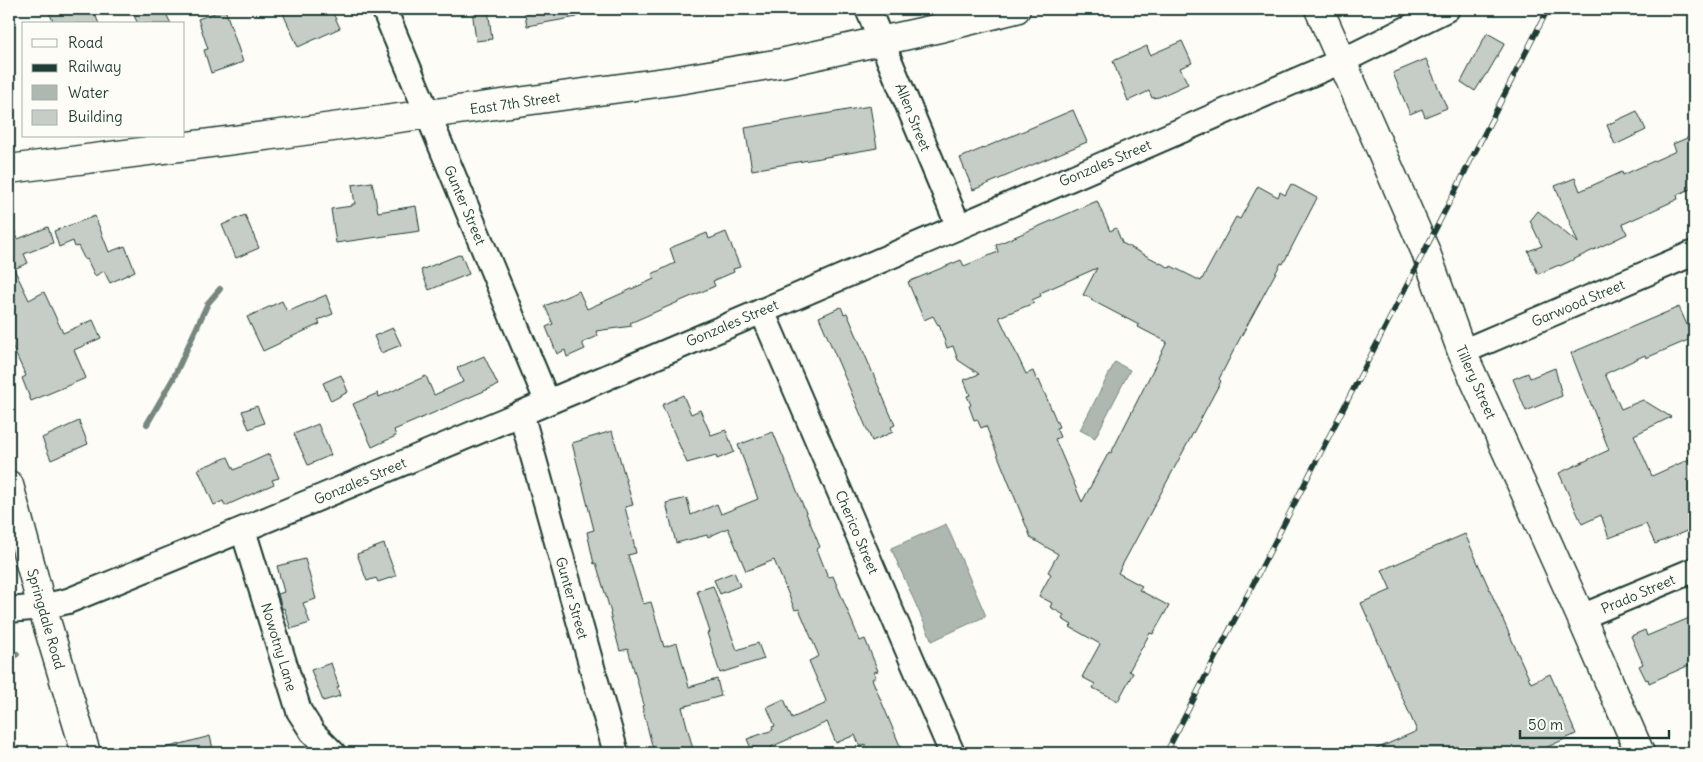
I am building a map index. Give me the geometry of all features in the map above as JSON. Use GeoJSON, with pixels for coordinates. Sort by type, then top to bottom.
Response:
{"type":"FeatureCollection","features":[{"type":"Feature","properties":{"kind":"main road","name":"East 7th Street"},"geometry":{"type":"LineString","coordinates":[[9,169],[672,82],[882,41],[1016,9]]}},
{"type":"Feature","properties":{"kind":"main road","name":"Tillery Street"},"geometry":{"type":"LineString","coordinates":[[1318,9],[1425,250],[1462,352],[1640,753]]}},
{"type":"Feature","properties":{"kind":"main road","name":"Springdale Road"},"geometry":{"type":"LineString","coordinates":[[9,485],[42,607],[86,753]]}},
{"type":"Feature","properties":{"kind":"street","name":"Gunter Street"},"geometry":{"type":"LineString","coordinates":[[384,9],[547,401]]}},
{"type":"Feature","properties":{"kind":"street","name":"Allen Street"},"geometry":{"type":"LineString","coordinates":[[868,9],[958,226]]}},
{"type":"Feature","properties":{"kind":"street","name":"Gonzales Street"},"geometry":{"type":"LineString","coordinates":[[9,610],[42,607],[68,601],[243,530],[762,311],[1342,61],[1447,9]]}},
{"type":"Feature","properties":{"kind":"street","name":"Garwood Street"},"geometry":{"type":"LineString","coordinates":[[1462,352],[1694,253]]}},
{"type":"Feature","properties":{"kind":"street","name":"Cherico Street"},"geometry":{"type":"LineString","coordinates":[[762,311],[952,753]]}},
{"type":"Feature","properties":{"kind":"street","name":"Gunter Street"},"geometry":{"type":"LineString","coordinates":[[521,413],[616,753]]}},
{"type":"Feature","properties":{"kind":"street","name":"Nowotny Lane"},"geometry":{"type":"LineString","coordinates":[[243,530],[299,711],[313,733],[333,753]]}},
{"type":"Feature","properties":{"kind":"street","name":"Prado Street"},"geometry":{"type":"LineString","coordinates":[[1581,617],[1694,570]]}},
{"type":"Feature","properties":{"kind":"water"},"geometry":{"type":"Polygon","coordinates":[[[1115,362],[1130,370],[1095,438],[1080,430],[1115,362]]]}},
{"type":"Feature","properties":{"kind":"water"},"geometry":{"type":"Polygon","coordinates":[[[946,524],[986,616],[932,641],[891,548],[946,524]]]}},
{"type":"Feature","properties":{"kind":"building"},"geometry":{"type":"Polygon","coordinates":[[[48,9],[93,9],[98,22],[53,22],[48,9]]]}},
{"type":"Feature","properties":{"kind":"building"},"geometry":{"type":"Polygon","coordinates":[[[131,9],[164,9],[170,22],[137,22],[131,9]]]}},
{"type":"Feature","properties":{"kind":"building"},"geometry":{"type":"Polygon","coordinates":[[[225,9],[243,62],[211,73],[204,50],[208,49],[198,19],[225,9]]]}},
{"type":"Feature","properties":{"kind":"building"},"geometry":{"type":"Polygon","coordinates":[[[281,9],[331,9],[340,28],[298,47],[281,9]]]}},
{"type":"Feature","properties":{"kind":"building"},"geometry":{"type":"Polygon","coordinates":[[[472,9],[488,9],[492,39],[476,41],[472,9]]]}},
{"type":"Feature","properties":{"kind":"building"},"geometry":{"type":"Polygon","coordinates":[[[524,9],[576,9],[577,17],[527,26],[524,9]]]}},
{"type":"Feature","properties":{"kind":"building"},"geometry":{"type":"Polygon","coordinates":[[[1487,33],[1505,43],[1475,91],[1461,82],[1487,33]]]}},
{"type":"Feature","properties":{"kind":"building"},"geometry":{"type":"Polygon","coordinates":[[[1182,41],[1192,63],[1180,68],[1188,84],[1159,97],[1152,98],[1149,91],[1128,101],[1113,61],[1147,46],[1150,55],[1182,41]]]}},
{"type":"Feature","properties":{"kind":"building"},"geometry":{"type":"Polygon","coordinates":[[[1426,59],[1447,108],[1425,117],[1422,109],[1410,114],[1393,73],[1426,59]]]}},
{"type":"Feature","properties":{"kind":"building"},"geometry":{"type":"Polygon","coordinates":[[[870,106],[877,148],[752,170],[745,128],[870,106]]]}},
{"type":"Feature","properties":{"kind":"building"},"geometry":{"type":"Polygon","coordinates":[[[1073,110],[1087,142],[973,190],[960,158],[1073,110]]]}},
{"type":"Feature","properties":{"kind":"building"},"geometry":{"type":"Polygon","coordinates":[[[1637,111],[1646,130],[1615,145],[1607,125],[1637,111]]]}},
{"type":"Feature","properties":{"kind":"building"},"geometry":{"type":"Polygon","coordinates":[[[1694,135],[1694,187],[1677,195],[1678,199],[1623,224],[1627,234],[1560,266],[1538,274],[1528,251],[1542,246],[1530,221],[1538,211],[1578,243],[1555,186],[1575,178],[1580,191],[1622,172],[1623,175],[1676,151],[1673,144],[1694,135]]]}},
{"type":"Feature","properties":{"kind":"building"},"geometry":{"type":"Polygon","coordinates":[[[372,182],[378,212],[416,206],[420,231],[336,243],[331,209],[352,206],[352,204],[355,204],[352,185],[372,182]]]}},
{"type":"Feature","properties":{"kind":"building"},"geometry":{"type":"Polygon","coordinates":[[[1291,184],[1317,198],[1283,264],[1281,263],[1238,342],[1219,379],[1221,381],[1118,573],[1142,586],[1139,590],[1169,606],[1153,634],[1150,633],[1129,671],[1133,673],[1118,701],[1093,688],[1095,684],[1082,677],[1100,644],[1070,627],[1072,625],[1062,619],[1064,615],[1050,607],[1052,603],[1039,596],[1051,574],[1048,572],[1058,554],[1031,538],[986,426],[981,428],[977,419],[974,420],[967,396],[970,395],[964,380],[979,374],[958,360],[953,346],[947,348],[939,324],[933,316],[924,320],[908,282],[961,260],[964,266],[998,252],[996,245],[1097,201],[1110,231],[1116,228],[1122,243],[1170,268],[1171,266],[1201,281],[1236,217],[1240,219],[1258,186],[1278,197],[1280,192],[1285,195],[1291,184]],[[1097,268],[1040,293],[1041,296],[1032,300],[1034,303],[999,317],[1026,374],[1033,371],[1037,381],[1039,380],[1059,427],[1056,428],[1060,437],[1055,439],[1082,502],[1109,452],[1111,453],[1167,342],[1083,295],[1097,268]]]}},
{"type":"Feature","properties":{"kind":"building"},"geometry":{"type":"Polygon","coordinates":[[[245,215],[259,248],[236,258],[222,225],[245,215]]]}},
{"type":"Feature","properties":{"kind":"building"},"geometry":{"type":"Polygon","coordinates":[[[95,216],[109,252],[125,246],[135,271],[110,283],[104,271],[95,276],[87,259],[85,260],[78,246],[75,247],[73,241],[59,247],[54,231],[95,216]]]}},
{"type":"Feature","properties":{"kind":"building"},"geometry":{"type":"Polygon","coordinates":[[[9,217],[18,239],[48,227],[53,243],[24,254],[28,263],[14,269],[29,300],[44,292],[63,333],[93,320],[101,338],[74,350],[86,378],[31,401],[22,378],[26,376],[9,340],[9,217]]]}},
{"type":"Feature","properties":{"kind":"building"},"geometry":{"type":"Polygon","coordinates":[[[726,232],[740,267],[733,269],[734,272],[713,281],[715,286],[630,323],[632,326],[596,331],[598,336],[582,343],[585,349],[567,357],[565,350],[557,354],[546,327],[553,324],[545,306],[579,291],[587,309],[654,279],[652,274],[675,263],[670,248],[707,233],[709,239],[726,232]]]}},
{"type":"Feature","properties":{"kind":"building"},"geometry":{"type":"Polygon","coordinates":[[[461,254],[469,274],[429,290],[421,270],[461,254]]]}},
{"type":"Feature","properties":{"kind":"building"},"geometry":{"type":"Polygon","coordinates":[[[326,295],[333,314],[318,320],[320,324],[263,351],[247,317],[282,301],[287,312],[326,295]]]}},
{"type":"Feature","properties":{"kind":"building"},"geometry":{"type":"Polygon","coordinates":[[[841,307],[844,314],[847,313],[895,425],[891,427],[893,432],[872,441],[819,317],[841,307]]]}},
{"type":"Feature","properties":{"kind":"building"},"geometry":{"type":"Polygon","coordinates":[[[1679,307],[1693,338],[1646,358],[1645,355],[1605,374],[1621,409],[1643,400],[1671,417],[1634,435],[1652,476],[1694,457],[1694,528],[1655,544],[1646,524],[1609,538],[1601,515],[1582,524],[1559,473],[1609,450],[1571,353],[1679,307]]]}},
{"type":"Feature","properties":{"kind":"building"},"geometry":{"type":"Polygon","coordinates":[[[393,328],[401,345],[381,353],[374,336],[393,328]]]}},
{"type":"Feature","properties":{"kind":"building"},"geometry":{"type":"Polygon","coordinates":[[[484,356],[498,385],[394,430],[396,436],[372,447],[353,404],[378,393],[379,397],[426,376],[434,395],[463,382],[457,368],[484,356]]]}},
{"type":"Feature","properties":{"kind":"building"},"geometry":{"type":"Polygon","coordinates":[[[1555,368],[1562,396],[1526,411],[1513,379],[1528,373],[1530,378],[1555,368]]]}},
{"type":"Feature","properties":{"kind":"building"},"geometry":{"type":"Polygon","coordinates":[[[341,375],[348,392],[331,401],[323,383],[341,375]]]}},
{"type":"Feature","properties":{"kind":"building"},"geometry":{"type":"Polygon","coordinates":[[[683,395],[691,414],[700,410],[711,435],[726,430],[734,452],[717,459],[716,455],[687,463],[662,405],[683,395]]]}},
{"type":"Feature","properties":{"kind":"building"},"geometry":{"type":"Polygon","coordinates":[[[257,406],[264,423],[249,429],[242,411],[257,406]]]}},
{"type":"Feature","properties":{"kind":"building"},"geometry":{"type":"Polygon","coordinates":[[[79,421],[88,444],[51,460],[42,438],[79,421]]]}},
{"type":"Feature","properties":{"kind":"building"},"geometry":{"type":"Polygon","coordinates":[[[318,424],[331,455],[308,465],[294,434],[318,424]]]}},
{"type":"Feature","properties":{"kind":"building"},"geometry":{"type":"Polygon","coordinates":[[[612,431],[633,505],[625,507],[636,553],[628,555],[643,604],[651,602],[664,647],[677,643],[689,687],[717,679],[721,696],[682,707],[694,753],[654,753],[642,706],[644,705],[628,649],[620,651],[611,613],[596,563],[594,564],[587,532],[594,530],[572,443],[612,431]]]}},
{"type":"Feature","properties":{"kind":"building"},"geometry":{"type":"Polygon","coordinates":[[[773,432],[820,547],[817,549],[828,577],[833,576],[860,641],[865,639],[878,671],[874,672],[876,677],[872,679],[903,753],[869,753],[865,744],[860,746],[855,735],[836,743],[827,722],[771,747],[773,753],[753,753],[747,739],[773,730],[772,727],[775,726],[767,707],[784,699],[792,718],[827,703],[809,661],[819,656],[799,609],[795,610],[774,560],[746,571],[728,528],[708,537],[707,535],[676,543],[666,503],[687,498],[691,515],[717,504],[721,514],[758,499],[738,445],[773,432]]]}},
{"type":"Feature","properties":{"kind":"building"},"geometry":{"type":"Polygon","coordinates":[[[269,454],[279,478],[272,480],[274,484],[225,506],[223,501],[214,505],[198,469],[228,457],[234,470],[269,454]]]}},
{"type":"Feature","properties":{"kind":"building"},"geometry":{"type":"Polygon","coordinates":[[[1465,534],[1531,683],[1550,674],[1576,734],[1534,753],[1367,753],[1417,731],[1361,603],[1391,590],[1382,570],[1465,534]]]}},
{"type":"Feature","properties":{"kind":"building"},"geometry":{"type":"Polygon","coordinates":[[[384,544],[396,576],[378,582],[376,578],[367,581],[357,554],[384,544]]]}},
{"type":"Feature","properties":{"kind":"building"},"geometry":{"type":"Polygon","coordinates":[[[305,559],[316,599],[303,603],[310,623],[291,629],[278,594],[284,592],[277,566],[305,559]]]}},
{"type":"Feature","properties":{"kind":"building"},"geometry":{"type":"Polygon","coordinates":[[[734,572],[740,586],[720,594],[714,580],[734,572]]]}},
{"type":"Feature","properties":{"kind":"building"},"geometry":{"type":"Polygon","coordinates":[[[713,586],[737,650],[758,643],[764,659],[720,673],[707,633],[710,632],[697,591],[713,586]]]}},
{"type":"Feature","properties":{"kind":"building"},"geometry":{"type":"Polygon","coordinates":[[[1694,616],[1694,663],[1649,683],[1639,666],[1643,664],[1631,636],[1645,630],[1647,636],[1694,616]]]}},
{"type":"Feature","properties":{"kind":"building"},"geometry":{"type":"Polygon","coordinates":[[[331,663],[340,696],[323,701],[311,670],[331,663]]]}},
{"type":"Feature","properties":{"kind":"building"},"geometry":{"type":"Polygon","coordinates":[[[210,736],[214,753],[167,753],[166,748],[210,736]]]}},
{"type":"Feature","properties":{"kind":"waterway"},"geometry":{"type":"LineString","coordinates":[[147,424],[173,379],[208,303],[220,289]]}},
{"type":"Feature","properties":{"kind":"waterway"},"geometry":{"type":"LineString","coordinates":[[9,661],[17,654]]}},
{"type":"Feature","properties":{"kind":"railway"},"geometry":{"type":"LineString","coordinates":[[1166,753],[1548,9]]}}]}
